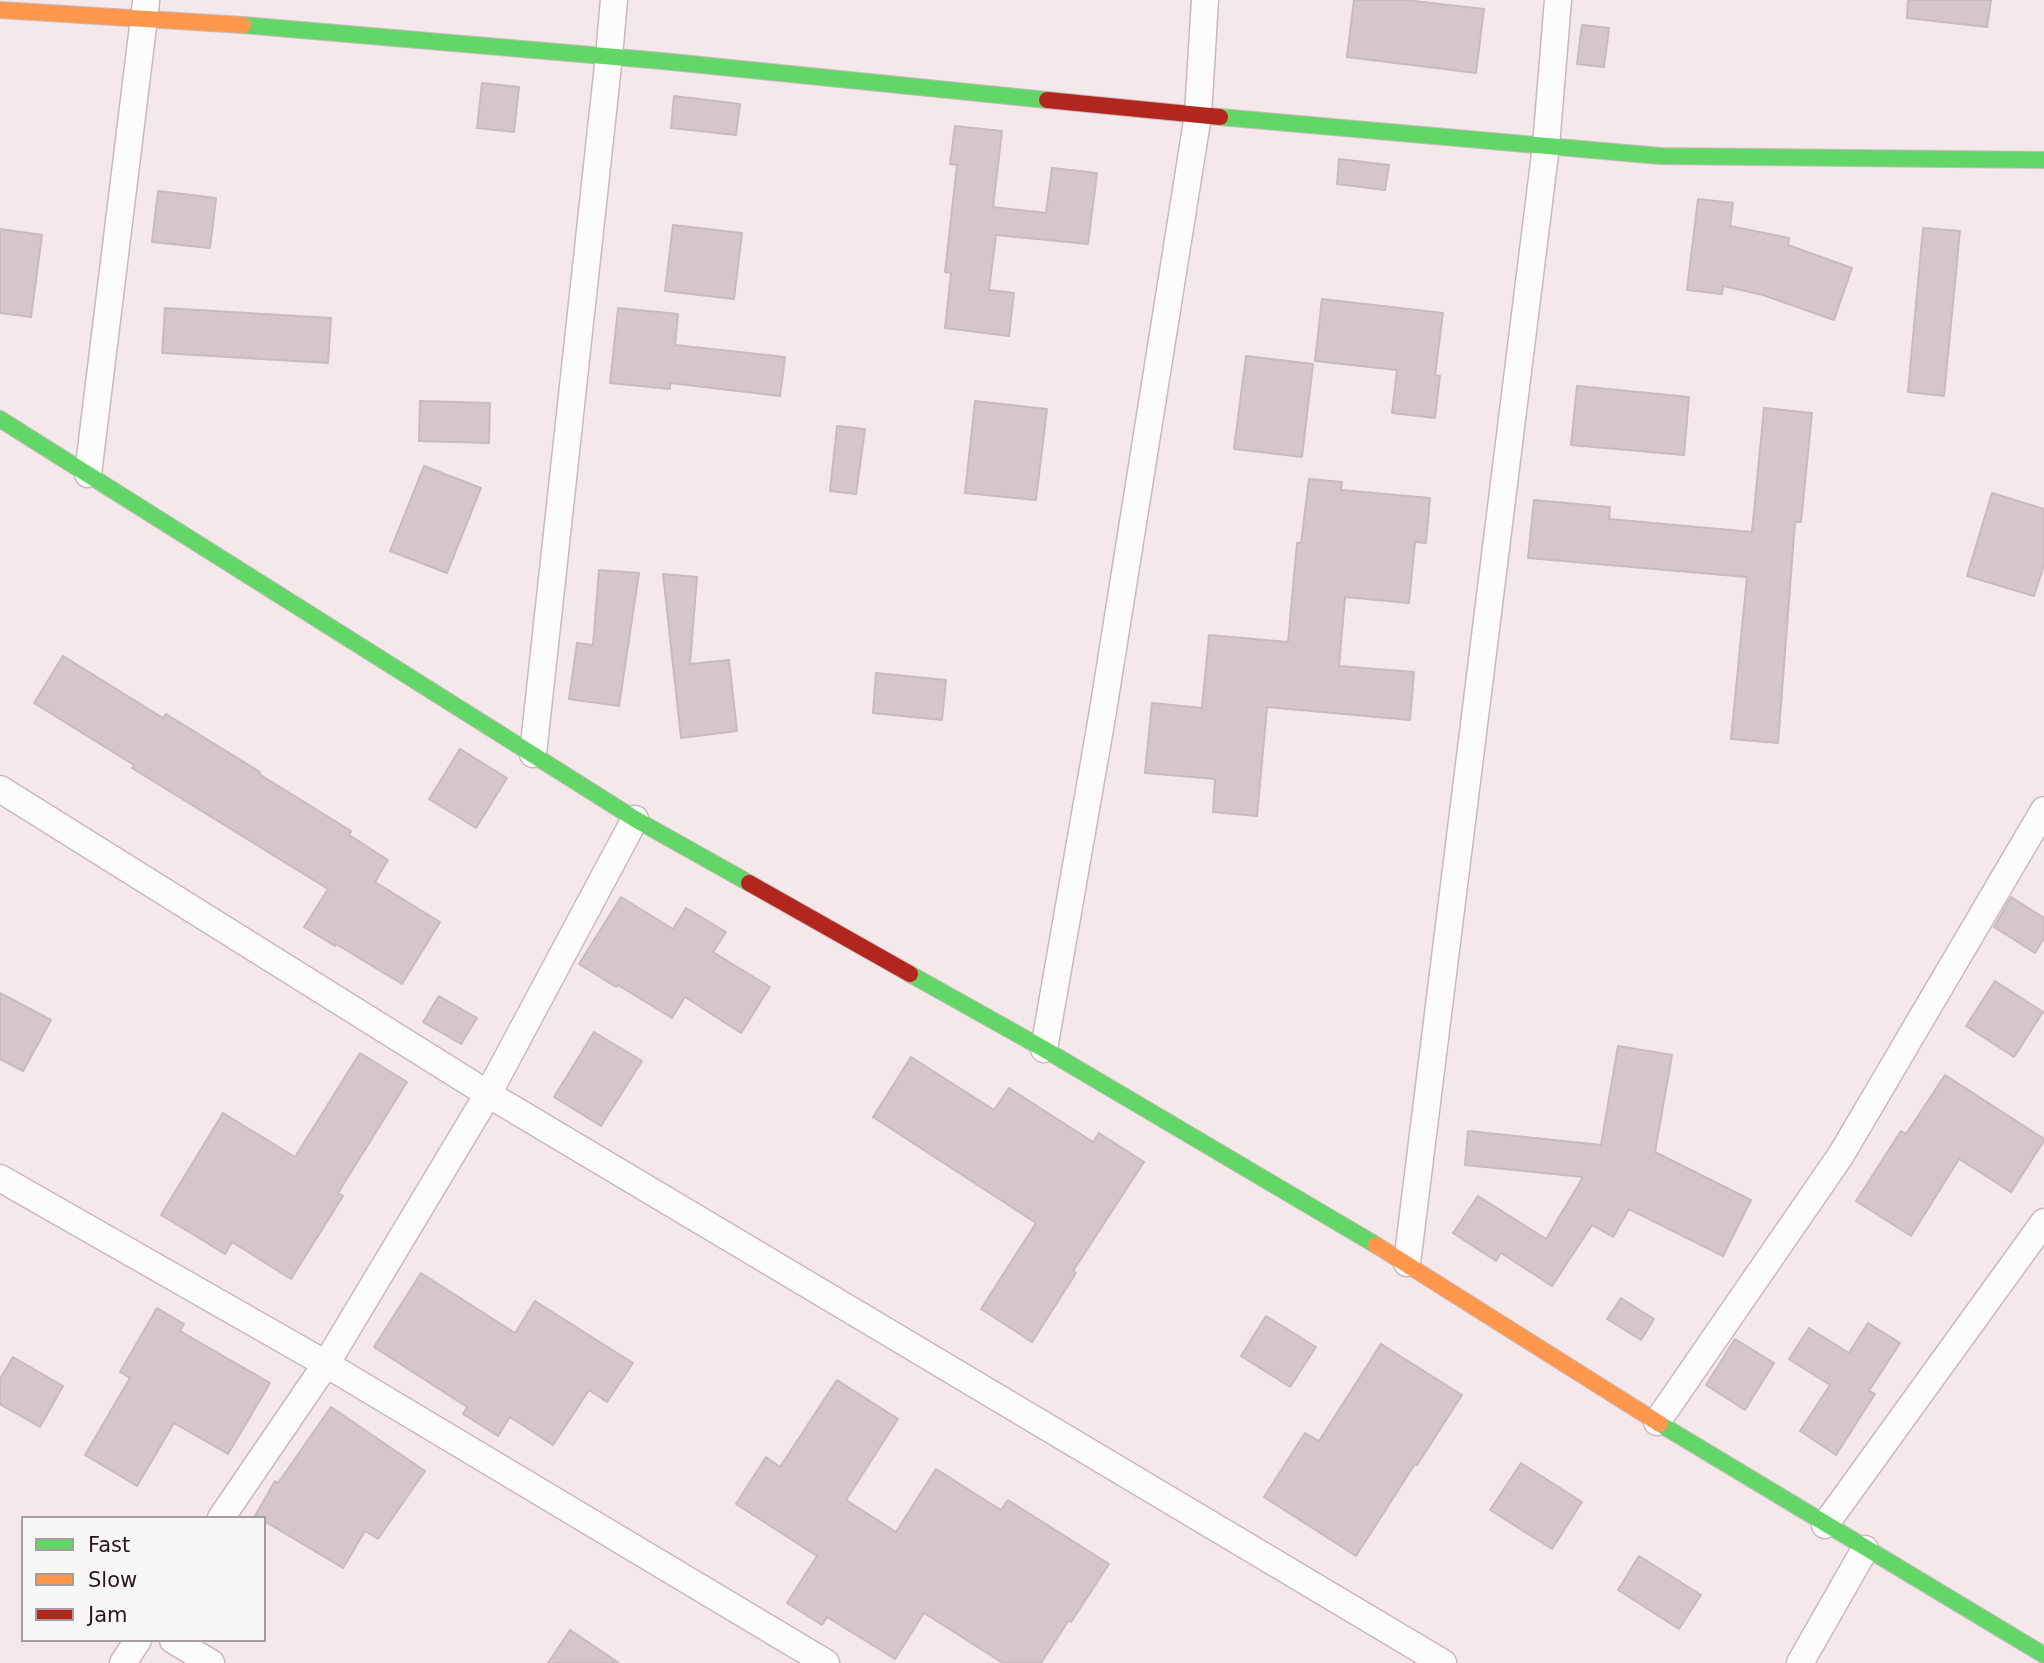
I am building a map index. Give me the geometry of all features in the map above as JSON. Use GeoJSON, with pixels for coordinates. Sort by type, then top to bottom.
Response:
{"type":"FeatureCollection","features":[{"type":"Feature","properties":{"kind":"street"},"geometry":{"type":"LineString","coordinates":[[533,754],[614,0]]}},
{"type":"Feature","properties":{"kind":"street"},"geometry":{"type":"LineString","coordinates":[[1044,1049],[1104,704],[1198,115],[1205,0]]}},
{"type":"Feature","properties":{"kind":"street"},"geometry":{"type":"LineString","coordinates":[[1407,1263],[1546,146],[1558,0]]}},
{"type":"Feature","properties":{"kind":"street"},"geometry":{"type":"LineString","coordinates":[[88,474],[145,9]]}},
{"type":"Feature","properties":{"kind":"street"},"geometry":{"type":"LineString","coordinates":[[0,10],[145,9],[284,27],[609,56],[1198,115],[1660,156],[2044,160]]}},
{"type":"Feature","properties":{"kind":"street"},"geometry":{"type":"LineString","coordinates":[[0,419],[635,818],[1044,1049],[1407,1263],[1657,1422],[2044,1656]]}},
{"type":"Feature","properties":{"kind":"street"},"geometry":{"type":"LineString","coordinates":[[0,789],[488,1094],[1443,1663]]}},
{"type":"Feature","properties":{"kind":"street"},"geometry":{"type":"LineString","coordinates":[[1657,1422],[1841,1155],[2044,810]]}},
{"type":"Feature","properties":{"kind":"street"},"geometry":{"type":"LineString","coordinates":[[222,1516],[326,1364],[488,1094],[635,818]]}},
{"type":"Feature","properties":{"kind":"street"},"geometry":{"type":"LineString","coordinates":[[0,1178],[326,1364],[826,1663]]}},
{"type":"Feature","properties":{"kind":"street"},"geometry":{"type":"LineString","coordinates":[[1825,1525],[2044,1222]]}},
{"type":"Feature","properties":{"kind":"street"},"geometry":{"type":"LineString","coordinates":[[1800,1663],[1865,1549]]}},
{"type":"Feature","properties":{"kind":"street"},"geometry":{"type":"LineString","coordinates":[[122,1663],[137,1642]]}},
{"type":"Feature","properties":{"kind":"street"},"geometry":{"type":"LineString","coordinates":[[176,1642],[211,1663]]}},
{"type":"Feature","properties":{"kind":"building"},"geometry":{"type":"Polygon","coordinates":[[[1354,0],[1405,0],[1484,9],[1476,73],[1347,57],[1354,0]]]}},
{"type":"Feature","properties":{"kind":"building"},"geometry":{"type":"Polygon","coordinates":[[[1908,0],[1991,0],[1987,27],[1907,18],[1908,0]]]}},
{"type":"Feature","properties":{"kind":"building"},"geometry":{"type":"Polygon","coordinates":[[[1582,25],[1609,28],[1604,67],[1577,64],[1582,25]]]}},
{"type":"Feature","properties":{"kind":"building"},"geometry":{"type":"Polygon","coordinates":[[[482,83],[519,87],[514,132],[477,128],[482,83]]]}},
{"type":"Feature","properties":{"kind":"building"},"geometry":{"type":"Polygon","coordinates":[[[674,96],[740,104],[736,135],[671,128],[674,96]]]}},
{"type":"Feature","properties":{"kind":"building"},"geometry":{"type":"Polygon","coordinates":[[[955,126],[1002,131],[993,207],[1046,213],[1052,168],[1097,173],[1088,244],[996,235],[989,290],[1014,293],[1009,336],[945,328],[951,273],[945,272],[957,165],[950,164],[955,126]]]}},
{"type":"Feature","properties":{"kind":"building"},"geometry":{"type":"Polygon","coordinates":[[[1339,159],[1389,165],[1385,190],[1337,184],[1339,159]]]}},
{"type":"Feature","properties":{"kind":"building"},"geometry":{"type":"Polygon","coordinates":[[[158,191],[216,198],[210,248],[152,242],[158,191]]]}},
{"type":"Feature","properties":{"kind":"building"},"geometry":{"type":"Polygon","coordinates":[[[1698,199],[1733,203],[1730,226],[1789,238],[1788,245],[1852,268],[1834,320],[1763,295],[1723,286],[1722,294],[1687,290],[1698,199]]]}},
{"type":"Feature","properties":{"kind":"building"},"geometry":{"type":"Polygon","coordinates":[[[673,225],[742,233],[734,299],[665,291],[673,225]]]}},
{"type":"Feature","properties":{"kind":"building"},"geometry":{"type":"Polygon","coordinates":[[[1923,228],[1960,231],[1944,396],[1908,392],[1923,228]]]}},
{"type":"Feature","properties":{"kind":"building"},"geometry":{"type":"Polygon","coordinates":[[[0,229],[42,235],[31,317],[0,313],[0,229]]]}},
{"type":"Feature","properties":{"kind":"building"},"geometry":{"type":"Polygon","coordinates":[[[1322,299],[1443,313],[1435,375],[1440,376],[1435,418],[1392,413],[1397,370],[1315,361],[1322,299]]]}},
{"type":"Feature","properties":{"kind":"building"},"geometry":{"type":"Polygon","coordinates":[[[165,308],[331,318],[328,363],[162,353],[165,308]]]}},
{"type":"Feature","properties":{"kind":"building"},"geometry":{"type":"Polygon","coordinates":[[[618,308],[678,314],[675,345],[785,357],[780,396],[670,383],[670,389],[610,383],[618,308]]]}},
{"type":"Feature","properties":{"kind":"building"},"geometry":{"type":"Polygon","coordinates":[[[1246,356],[1313,364],[1302,457],[1234,449],[1246,356]]]}},
{"type":"Feature","properties":{"kind":"building"},"geometry":{"type":"Polygon","coordinates":[[[1577,386],[1689,397],[1684,455],[1571,445],[1577,386]]]}},
{"type":"Feature","properties":{"kind":"building"},"geometry":{"type":"Polygon","coordinates":[[[420,401],[490,403],[489,443],[419,441],[420,401]]]}},
{"type":"Feature","properties":{"kind":"building"},"geometry":{"type":"Polygon","coordinates":[[[975,401],[1047,409],[1036,500],[965,493],[975,401]]]}},
{"type":"Feature","properties":{"kind":"building"},"geometry":{"type":"Polygon","coordinates":[[[1764,408],[1812,413],[1801,522],[1795,522],[1778,743],[1731,739],[1747,577],[1528,558],[1534,500],[1610,507],[1609,519],[1752,532],[1764,408]]]}},
{"type":"Feature","properties":{"kind":"building"},"geometry":{"type":"Polygon","coordinates":[[[837,426],[865,429],[856,494],[830,491],[837,426]]]}},
{"type":"Feature","properties":{"kind":"building"},"geometry":{"type":"Polygon","coordinates":[[[424,466],[481,488],[447,573],[390,551],[424,466]]]}},
{"type":"Feature","properties":{"kind":"building"},"geometry":{"type":"Polygon","coordinates":[[[1309,479],[1342,482],[1341,490],[1430,498],[1426,543],[1415,542],[1409,603],[1345,597],[1339,666],[1414,672],[1410,720],[1267,707],[1257,816],[1213,812],[1215,779],[1145,773],[1152,703],[1202,708],[1209,635],[1288,642],[1297,543],[1301,543],[1309,479]]]}},
{"type":"Feature","properties":{"kind":"building"},"geometry":{"type":"Polygon","coordinates":[[[1992,493],[2044,509],[2044,565],[2034,596],[1967,576],[1992,493]]]}},
{"type":"Feature","properties":{"kind":"building"},"geometry":{"type":"Polygon","coordinates":[[[599,570],[639,573],[619,706],[569,699],[577,643],[593,645],[599,570]]]}},
{"type":"Feature","properties":{"kind":"building"},"geometry":{"type":"Polygon","coordinates":[[[663,574],[697,577],[690,664],[729,660],[737,731],[681,738],[663,574]]]}},
{"type":"Feature","properties":{"kind":"building"},"geometry":{"type":"Polygon","coordinates":[[[63,656],[163,718],[166,714],[260,772],[259,774],[351,831],[349,835],[388,860],[375,882],[440,922],[402,984],[304,927],[328,889],[132,768],[134,765],[34,703],[63,656]]]}},
{"type":"Feature","properties":{"kind":"building"},"geometry":{"type":"Polygon","coordinates":[[[876,673],[946,680],[942,720],[873,713],[876,673]]]}},
{"type":"Feature","properties":{"kind":"building"},"geometry":{"type":"Polygon","coordinates":[[[460,749],[507,778],[476,828],[429,799],[460,749]]]}},
{"type":"Feature","properties":{"kind":"building"},"geometry":{"type":"Polygon","coordinates":[[[621,897],[673,929],[686,908],[726,932],[713,952],[770,987],[741,1033],[685,997],[672,1018],[579,964],[621,897]]]}},
{"type":"Feature","properties":{"kind":"building"},"geometry":{"type":"Polygon","coordinates":[[[2011,897],[2044,918],[2044,938],[2035,953],[1994,927],[2011,897]]]}},
{"type":"Feature","properties":{"kind":"building"},"geometry":{"type":"Polygon","coordinates":[[[1995,981],[2043,1012],[2014,1057],[1966,1026],[1995,981]]]}},
{"type":"Feature","properties":{"kind":"building"},"geometry":{"type":"Polygon","coordinates":[[[0,993],[51,1020],[23,1071],[0,1059],[0,993]]]}},
{"type":"Feature","properties":{"kind":"building"},"geometry":{"type":"Polygon","coordinates":[[[439,996],[477,1018],[461,1044],[423,1022],[439,996]]]}},
{"type":"Feature","properties":{"kind":"building"},"geometry":{"type":"Polygon","coordinates":[[[594,1032],[642,1061],[601,1126],[554,1097],[594,1032]]]}},
{"type":"Feature","properties":{"kind":"building"},"geometry":{"type":"Polygon","coordinates":[[[1618,1046],[1672,1055],[1655,1152],[1751,1200],[1723,1256],[1629,1209],[1613,1237],[1592,1225],[1552,1286],[1501,1253],[1496,1261],[1453,1233],[1478,1196],[1546,1239],[1583,1177],[1465,1165],[1468,1131],[1601,1145],[1618,1046]]]}},
{"type":"Feature","properties":{"kind":"building"},"geometry":{"type":"Polygon","coordinates":[[[360,1053],[407,1082],[338,1193],[343,1196],[291,1279],[232,1242],[225,1254],[161,1215],[223,1113],[295,1157],[360,1053]]]}},
{"type":"Feature","properties":{"kind":"building"},"geometry":{"type":"Polygon","coordinates":[[[911,1057],[994,1110],[1009,1088],[1093,1142],[1099,1133],[1144,1162],[1073,1271],[1076,1273],[1032,1342],[981,1309],[1036,1223],[873,1117],[911,1057]]]}},
{"type":"Feature","properties":{"kind":"building"},"geometry":{"type":"Polygon","coordinates":[[[1945,1075],[2044,1141],[2011,1192],[1959,1159],[1911,1236],[1856,1201],[1901,1131],[1906,1134],[1945,1075]]]}},
{"type":"Feature","properties":{"kind":"building"},"geometry":{"type":"Polygon","coordinates":[[[421,1273],[515,1333],[535,1301],[633,1363],[607,1402],[589,1390],[553,1445],[510,1417],[498,1436],[463,1414],[467,1407],[374,1347],[421,1273]]]}},
{"type":"Feature","properties":{"kind":"building"},"geometry":{"type":"Polygon","coordinates":[[[1621,1298],[1654,1319],[1641,1340],[1607,1319],[1621,1298]]]}},
{"type":"Feature","properties":{"kind":"building"},"geometry":{"type":"Polygon","coordinates":[[[157,1308],[184,1324],[180,1331],[270,1383],[228,1454],[174,1423],[137,1486],[85,1455],[130,1378],[120,1372],[157,1308]]]}},
{"type":"Feature","properties":{"kind":"building"},"geometry":{"type":"Polygon","coordinates":[[[1266,1316],[1316,1347],[1290,1387],[1241,1356],[1266,1316]]]}},
{"type":"Feature","properties":{"kind":"building"},"geometry":{"type":"Polygon","coordinates":[[[1868,1323],[1900,1343],[1869,1391],[1875,1394],[1836,1455],[1800,1431],[1830,1385],[1789,1359],[1809,1328],[1849,1353],[1868,1323]]]}},
{"type":"Feature","properties":{"kind":"building"},"geometry":{"type":"Polygon","coordinates":[[[1735,1339],[1774,1363],[1745,1410],[1706,1385],[1735,1339]]]}},
{"type":"Feature","properties":{"kind":"building"},"geometry":{"type":"Polygon","coordinates":[[[1381,1344],[1462,1395],[1356,1556],[1264,1497],[1305,1433],[1319,1441],[1381,1344]]]}},
{"type":"Feature","properties":{"kind":"building"},"geometry":{"type":"Polygon","coordinates":[[[13,1357],[63,1386],[40,1427],[0,1404],[0,1379],[13,1357]]]}},
{"type":"Feature","properties":{"kind":"building"},"geometry":{"type":"Polygon","coordinates":[[[837,1380],[898,1419],[846,1500],[896,1532],[936,1469],[1001,1510],[1008,1500],[1109,1564],[1041,1663],[1003,1663],[924,1613],[895,1659],[827,1617],[822,1625],[787,1603],[817,1556],[736,1504],[766,1457],[780,1467],[837,1380]]]}},
{"type":"Feature","properties":{"kind":"building"},"geometry":{"type":"Polygon","coordinates":[[[331,1407],[425,1471],[378,1539],[365,1531],[343,1568],[266,1522],[266,1516],[255,1516],[275,1481],[278,1483],[331,1407]]]}},
{"type":"Feature","properties":{"kind":"building"},"geometry":{"type":"Polygon","coordinates":[[[1521,1463],[1582,1502],[1552,1549],[1490,1510],[1521,1463]]]}},
{"type":"Feature","properties":{"kind":"building"},"geometry":{"type":"Polygon","coordinates":[[[1639,1556],[1701,1595],[1679,1629],[1618,1590],[1639,1556]]]}},
{"type":"Feature","properties":{"kind":"building"},"geometry":{"type":"Polygon","coordinates":[[[570,1630],[619,1663],[548,1663],[570,1630]]]}},
{"type":"Feature","properties":{"kind":"traffic: fast"},"geometry":{"type":"LineString","coordinates":[[243,25],[662,61],[1047,100]]}},
{"type":"Feature","properties":{"kind":"traffic: fast"},"geometry":{"type":"LineString","coordinates":[[1220,117],[1660,156],[2044,160]]}},
{"type":"Feature","properties":{"kind":"traffic: fast"},"geometry":{"type":"LineString","coordinates":[[0,419],[635,819],[749,883]]}},
{"type":"Feature","properties":{"kind":"traffic: fast"},"geometry":{"type":"LineString","coordinates":[[910,974],[1044,1049],[1376,1245]]}},
{"type":"Feature","properties":{"kind":"traffic: fast"},"geometry":{"type":"LineString","coordinates":[[1660,1424],[2044,1655]]}},
{"type":"Feature","properties":{"kind":"traffic: slow"},"geometry":{"type":"LineString","coordinates":[[0,10],[243,25]]}},
{"type":"Feature","properties":{"kind":"traffic: slow"},"geometry":{"type":"LineString","coordinates":[[1376,1245],[1660,1424]]}},
{"type":"Feature","properties":{"kind":"traffic: jam"},"geometry":{"type":"LineString","coordinates":[[1047,100],[1220,117]]}},
{"type":"Feature","properties":{"kind":"traffic: jam"},"geometry":{"type":"LineString","coordinates":[[749,883],[910,974]]}}]}
